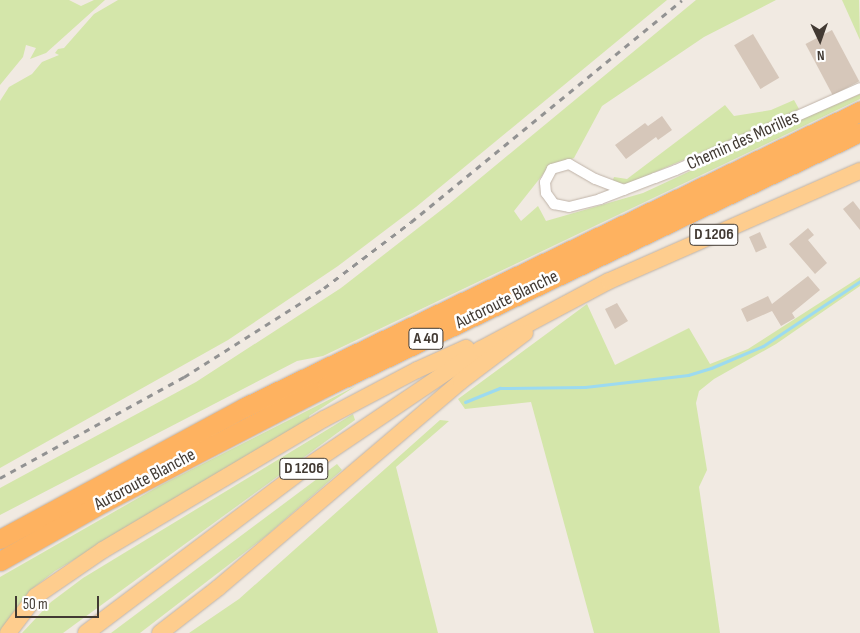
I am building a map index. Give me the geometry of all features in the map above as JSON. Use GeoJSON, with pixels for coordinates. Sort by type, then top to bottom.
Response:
{"type":"FeatureCollection","features":[{"type":"Feature","properties":{"kind":"highway","name":"Autoroute Blanche"},"geometry":{"type":"LineString","coordinates":[[0,539],[111,476],[253,403],[860,111]]}},
{"type":"Feature","properties":{"kind":"highway","name":"Autoroute Blanche"},"geometry":{"type":"LineString","coordinates":[[0,561],[112,497],[319,391],[860,132]]}},
{"type":"Feature","properties":{"kind":"main road","name":"D 1206"},"geometry":{"type":"LineString","coordinates":[[86,633],[304,468],[438,376],[533,319],[568,301],[860,171]]}},
{"type":"Feature","properties":{"kind":"main road"},"geometry":{"type":"LineString","coordinates":[[160,633],[218,588],[461,381],[568,301]]}},
{"type":"Feature","properties":{"kind":"main road"},"geometry":{"type":"LineString","coordinates":[[8,633],[36,596],[103,550],[333,414],[417,370],[533,319]]}},
{"type":"Feature","properties":{"kind":"street","name":"Chemin des Morilles"},"geometry":{"type":"LineString","coordinates":[[624,190],[595,179],[569,164],[552,169],[544,182],[550,201],[564,206],[624,190],[860,88]]}},
{"type":"Feature","properties":{"kind":"green space"},"geometry":{"type":"Polygon","coordinates":[[[0,0],[69,0],[81,6],[94,0],[105,0],[46,53],[30,59],[36,48],[26,45],[23,57],[0,85],[0,0]]]}},
{"type":"Feature","properties":{"kind":"green space"},"geometry":{"type":"Polygon","coordinates":[[[118,0],[667,0],[416,207],[338,266],[228,340],[0,468],[0,101],[9,87],[32,74],[42,62],[59,55],[55,53],[58,49],[64,48],[94,14],[118,0]]]}},
{"type":"Feature","properties":{"kind":"green space"},"geometry":{"type":"Polygon","coordinates":[[[696,0],[776,0],[704,37],[602,106],[574,158],[548,168],[514,211],[521,221],[538,206],[546,221],[643,193],[860,94],[860,99],[323,356],[297,361],[0,515],[0,488],[196,382],[341,288],[449,204],[696,0]]]}},
{"type":"Feature","properties":{"kind":"green space"},"geometry":{"type":"Polygon","coordinates":[[[842,0],[859,0],[860,40],[842,0]]]}},
{"type":"Feature","properties":{"kind":"green space"},"geometry":{"type":"Polygon","coordinates":[[[794,100],[799,109],[756,129],[627,184],[612,182],[614,177],[627,179],[725,105],[734,116],[771,110],[794,100]]]}},
{"type":"Feature","properties":{"kind":"green space"},"geometry":{"type":"Polygon","coordinates":[[[860,277],[860,286],[776,344],[714,379],[699,391],[696,403],[707,470],[699,487],[720,633],[594,633],[531,402],[465,409],[458,399],[587,304],[615,365],[689,328],[710,364],[748,349],[860,277]]]}},
{"type":"Feature","properties":{"kind":"green space"},"geometry":{"type":"Polygon","coordinates":[[[356,386],[309,416],[310,420],[55,571],[32,589],[0,633],[0,577],[161,485],[356,386]]]}},
{"type":"Feature","properties":{"kind":"green space"},"geometry":{"type":"Polygon","coordinates":[[[353,414],[355,420],[63,633],[22,633],[51,602],[83,578],[353,414]]]}},
{"type":"Feature","properties":{"kind":"green space"},"geometry":{"type":"Polygon","coordinates":[[[440,420],[449,421],[396,467],[438,633],[189,633],[239,599],[440,420]]]}},
{"type":"Feature","properties":{"kind":"green space"},"geometry":{"type":"Polygon","coordinates":[[[337,464],[342,470],[266,536],[140,633],[111,633],[337,464]]]}},
{"type":"Feature","properties":{"kind":"building"},"geometry":{"type":"Polygon","coordinates":[[[832,30],[859,81],[833,95],[806,44],[832,30]]]}},
{"type":"Feature","properties":{"kind":"building"},"geometry":{"type":"Polygon","coordinates":[[[753,34],[779,78],[760,89],[734,45],[753,34]]]}},
{"type":"Feature","properties":{"kind":"building"},"geometry":{"type":"Polygon","coordinates":[[[662,116],[672,130],[658,140],[656,137],[626,159],[615,145],[645,123],[648,126],[662,116]]]}},
{"type":"Feature","properties":{"kind":"building"},"geometry":{"type":"Polygon","coordinates":[[[853,201],[860,210],[860,230],[843,209],[853,201]]]}},
{"type":"Feature","properties":{"kind":"building"},"geometry":{"type":"Polygon","coordinates":[[[808,228],[814,235],[808,240],[827,263],[815,274],[789,244],[808,228]]]}},
{"type":"Feature","properties":{"kind":"building"},"geometry":{"type":"Polygon","coordinates":[[[760,232],[767,248],[756,252],[749,237],[760,232]]]}},
{"type":"Feature","properties":{"kind":"building"},"geometry":{"type":"Polygon","coordinates":[[[808,276],[820,290],[792,313],[795,318],[781,326],[772,311],[747,322],[741,309],[768,296],[772,304],[808,276]]]}},
{"type":"Feature","properties":{"kind":"building"},"geometry":{"type":"Polygon","coordinates":[[[617,303],[628,321],[615,329],[605,309],[617,303]]]}},
{"type":"Feature","properties":{"kind":"waterway"},"geometry":{"type":"LineString","coordinates":[[465,402],[500,388],[585,387],[688,375],[711,368],[763,346],[860,281]]}},
{"type":"Feature","properties":{"kind":"railway"},"geometry":{"type":"LineString","coordinates":[[0,478],[184,377],[324,288],[411,222],[682,0]]}}]}
